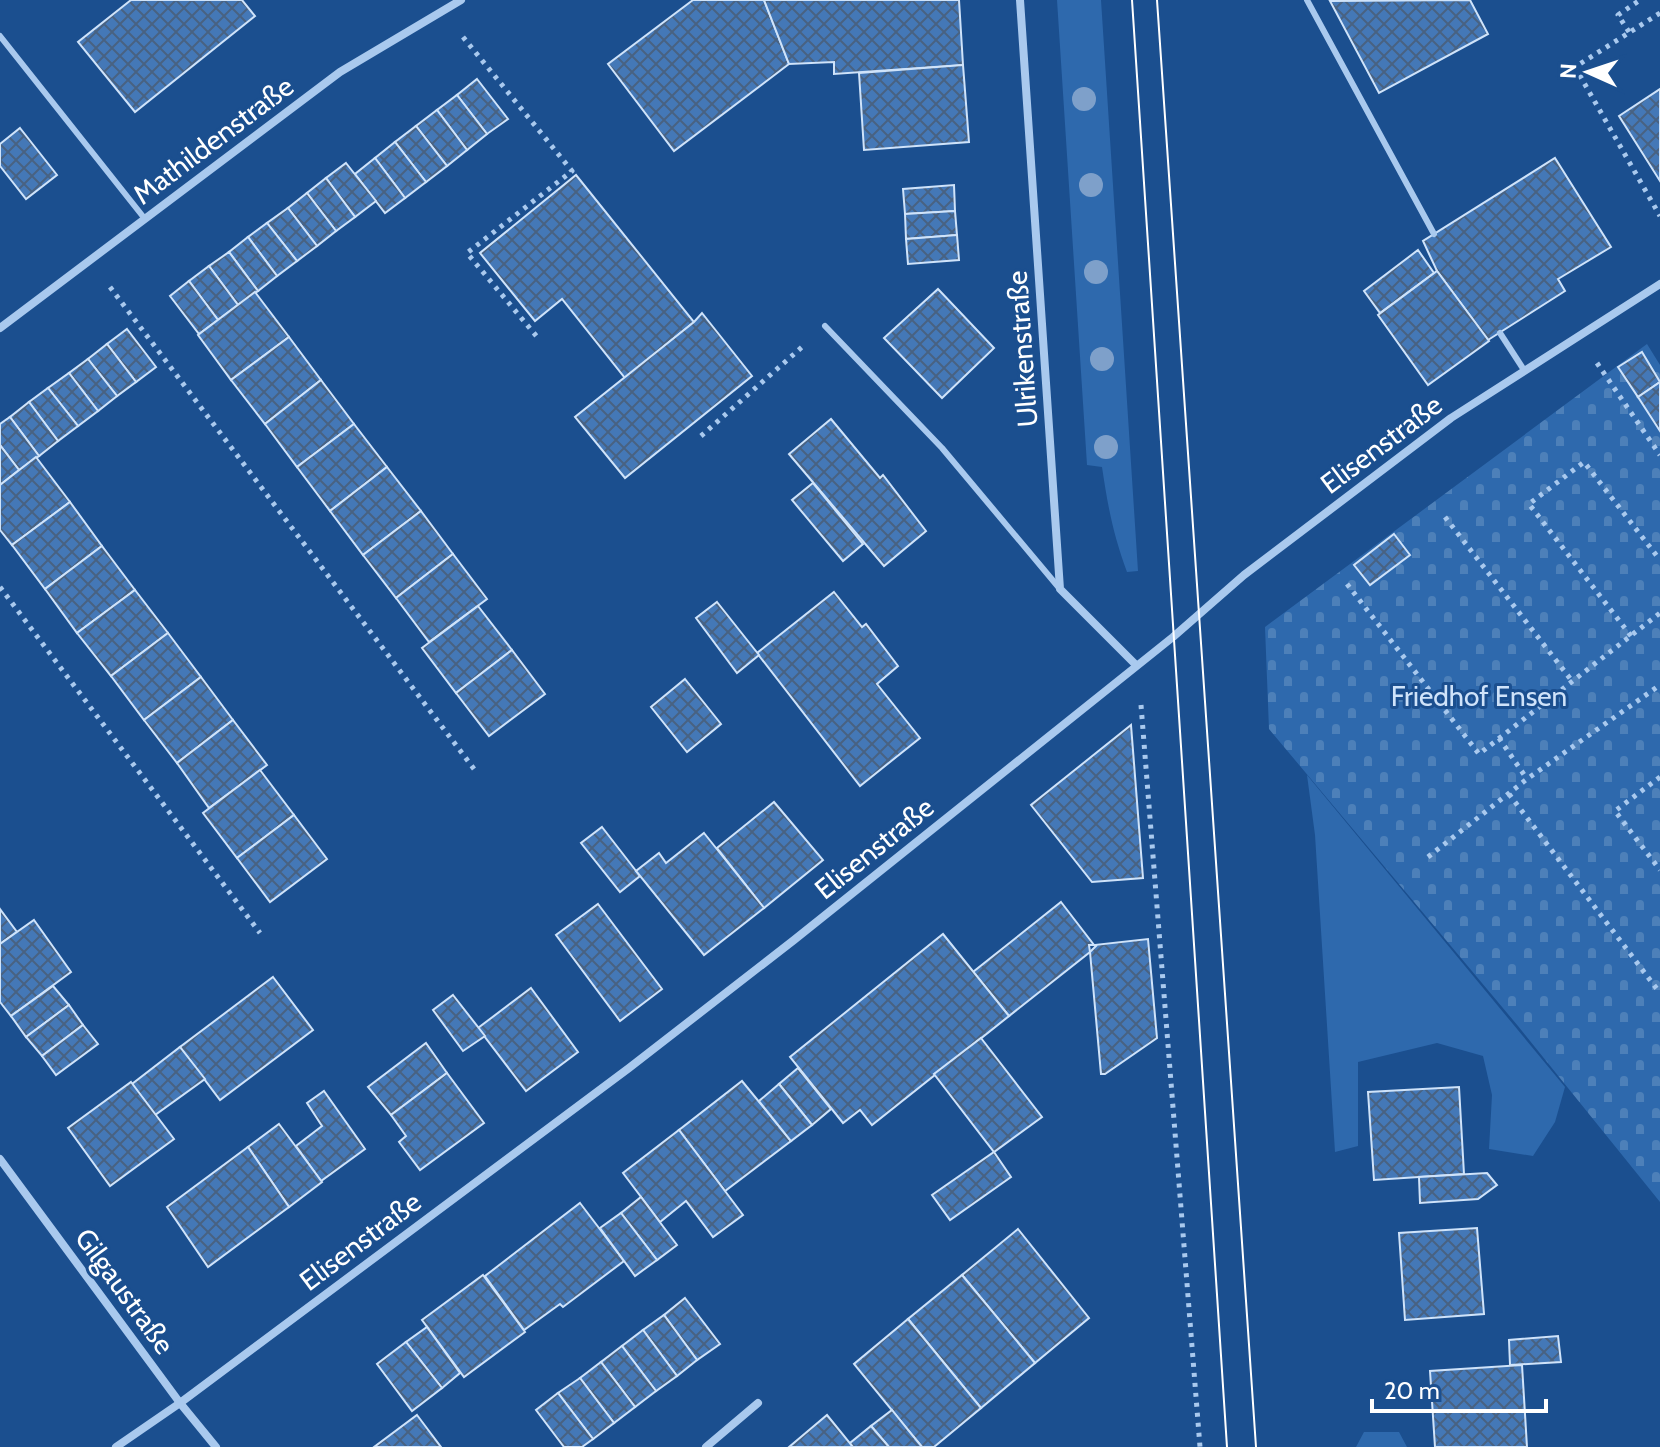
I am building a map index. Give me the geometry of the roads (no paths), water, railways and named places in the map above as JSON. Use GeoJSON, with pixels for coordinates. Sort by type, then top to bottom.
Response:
{"type":"FeatureCollection","features":[{"type":"Feature","properties":{"kind":"street","name":"Mathildenstraße"},"geometry":{"type":"LineString","coordinates":[[0,328],[340,72],[461,0]]}},
{"type":"Feature","properties":{"kind":"street","name":"Ulrikenstraße"},"geometry":{"type":"LineString","coordinates":[[1020,0],[1060,589]]}},
{"type":"Feature","properties":{"kind":"street","name":"Elisenstraße"},"geometry":{"type":"LineString","coordinates":[[116,1447],[180,1403],[794,940],[1173,637],[1244,575],[1414,445],[1524,370],[1660,284]]}},
{"type":"Feature","properties":{"kind":"street"},"geometry":{"type":"LineString","coordinates":[[1060,589],[1136,665]]}},
{"type":"Feature","properties":{"kind":"street","name":"Gilgaustraße"},"geometry":{"type":"LineString","coordinates":[[0,1159],[180,1403],[216,1447]]}},
{"type":"Feature","properties":{"kind":"street"},"geometry":{"type":"LineString","coordinates":[[706,1447],[758,1403]]}},
{"type":"Feature","properties":{"kind":"lane"},"geometry":{"type":"LineString","coordinates":[[1307,0],[1434,234]]}},
{"type":"Feature","properties":{"kind":"lane"},"geometry":{"type":"LineString","coordinates":[[0,36],[145,219]]}},
{"type":"Feature","properties":{"kind":"lane"},"geometry":{"type":"LineString","coordinates":[[825,326],[942,448],[1060,589]]}},
{"type":"Feature","properties":{"kind":"lane"},"geometry":{"type":"LineString","coordinates":[[1500,333],[1524,370]]}},
{"type":"Feature","properties":{"kind":"tram line"},"geometry":{"type":"LineString","coordinates":[[1132,0],[1227,1447]]}},
{"type":"Feature","properties":{"kind":"tram line"},"geometry":{"type":"LineString","coordinates":[[1157,0],[1256,1447]]}},
{"type":"Feature","properties":{"kind":"park label","name":"Friedhof Ensen"},"geometry":{"type":"Point","coordinates":[1479,696]}}]}
